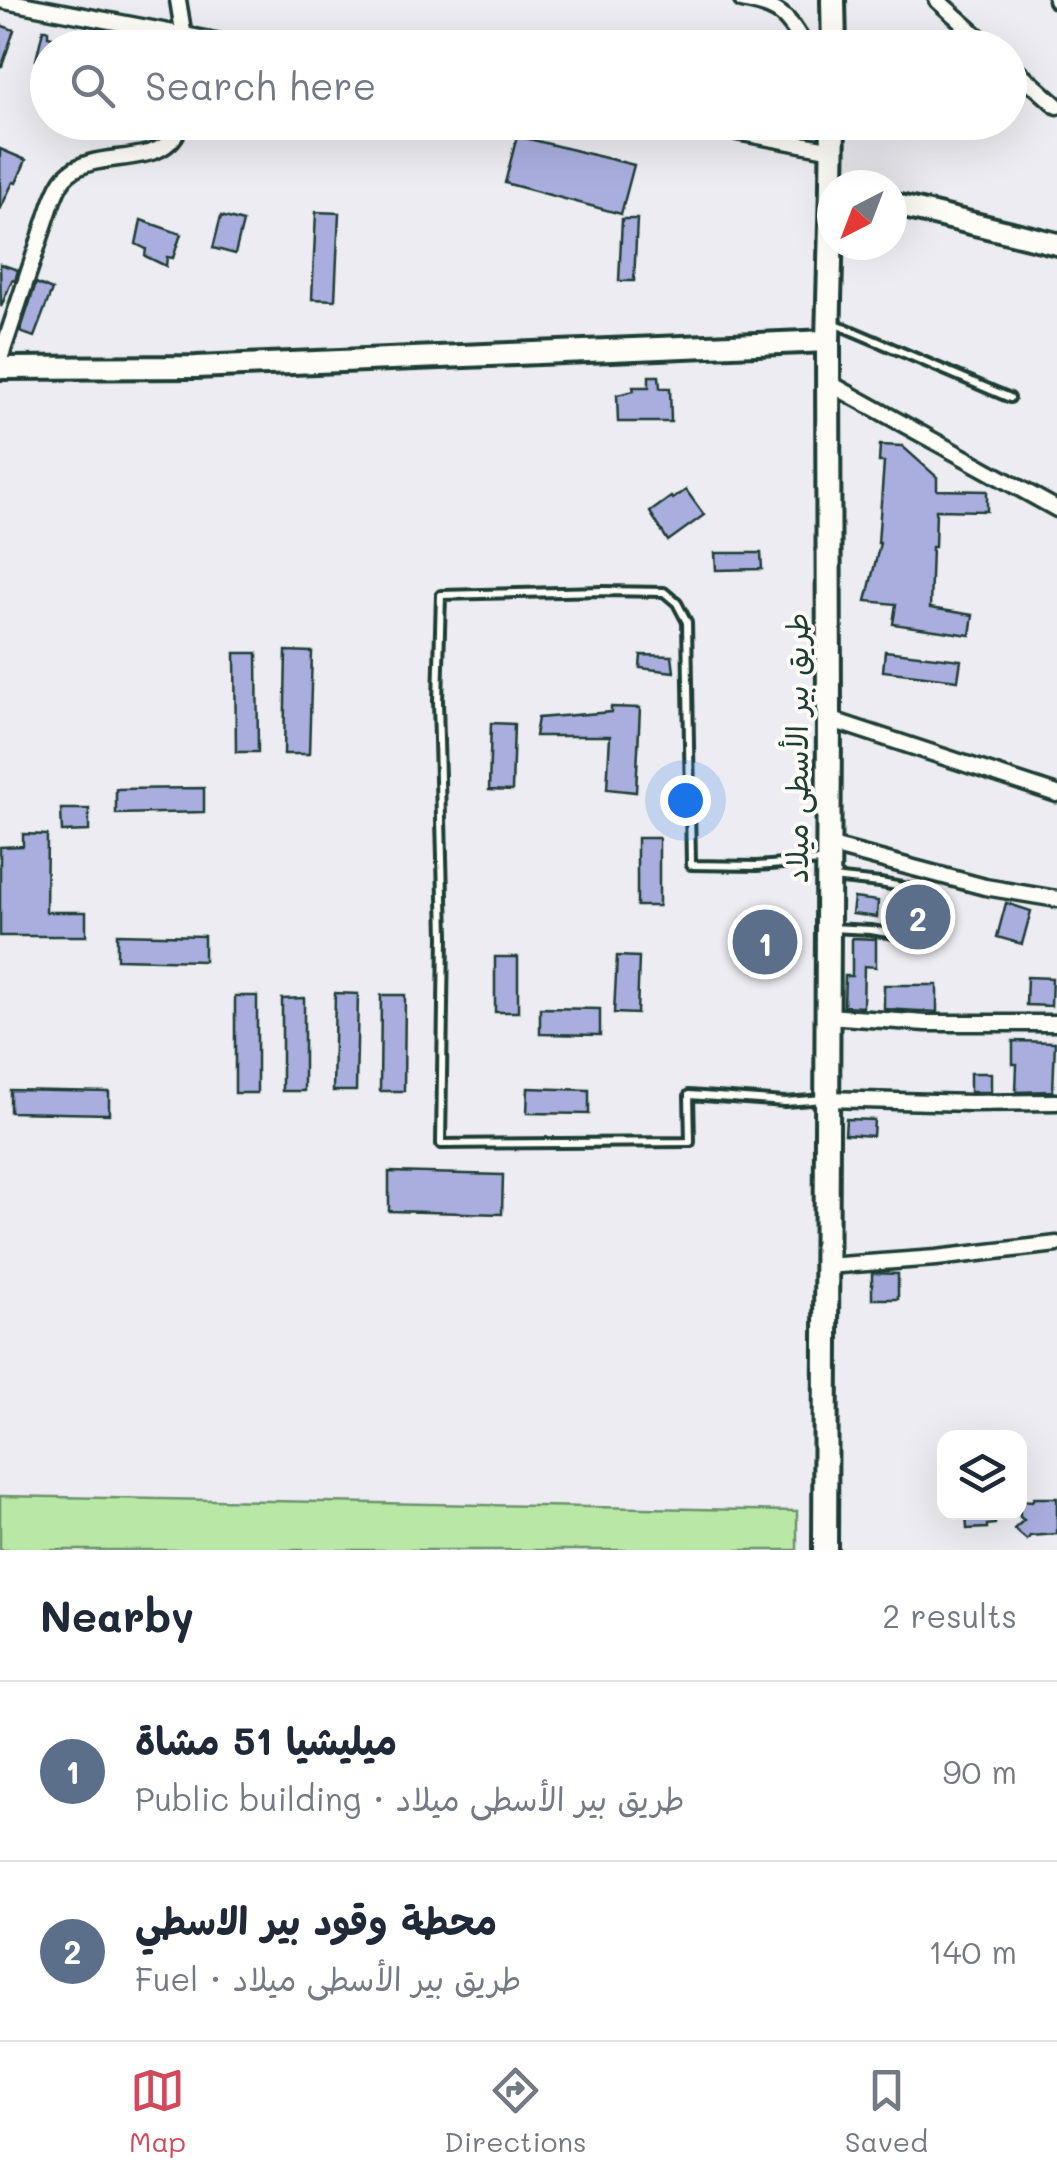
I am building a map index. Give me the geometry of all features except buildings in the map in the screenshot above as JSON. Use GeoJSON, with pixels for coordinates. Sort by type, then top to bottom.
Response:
{"type":"FeatureCollection","features":[{"type":"Feature","properties":{"kind":"main road"},"geometry":{"type":"LineString","coordinates":[[833,0],[834,30]]}},
{"type":"Feature","properties":{"kind":"main road","name":"طريق بير الأسطى ميلاد"},"geometry":{"type":"LineString","coordinates":[[832,170],[833,140]]}},
{"type":"Feature","properties":{"kind":"main road","name":"طريق بير الأسطى ميلاد"},"geometry":{"type":"LineString","coordinates":[[826,1550],[830,260]]}},
{"type":"Feature","properties":{"kind":"street"},"geometry":{"type":"LineString","coordinates":[[0,0],[63,6],[160,30]]}},
{"type":"Feature","properties":{"kind":"street"},"geometry":{"type":"LineString","coordinates":[[178,0],[183,30]]}},
{"type":"Feature","properties":{"kind":"street"},"geometry":{"type":"LineString","coordinates":[[742,0],[770,6],[784,14],[794,30]]}},
{"type":"Feature","properties":{"kind":"street"},"geometry":{"type":"LineString","coordinates":[[937,0],[971,30]]}},
{"type":"Feature","properties":{"kind":"street"},"geometry":{"type":"LineString","coordinates":[[1027,79],[1057,106]]}},
{"type":"Feature","properties":{"kind":"street"},"geometry":{"type":"LineString","coordinates":[[0,359],[58,186],[85,164],[156,151],[173,140]]}},
{"type":"Feature","properties":{"kind":"street"},"geometry":{"type":"LineString","coordinates":[[780,140],[833,150]]}},
{"type":"Feature","properties":{"kind":"street"},"geometry":{"type":"LineString","coordinates":[[907,208],[1057,244]]}},
{"type":"Feature","properties":{"kind":"street"},"geometry":{"type":"LineString","coordinates":[[0,368],[196,367],[829,331]]}},
{"type":"Feature","properties":{"kind":"street"},"geometry":{"type":"LineString","coordinates":[[829,383],[1057,508]]}},
{"type":"Feature","properties":{"kind":"street"},"geometry":{"type":"LineString","coordinates":[[830,719],[1057,794]]}},
{"type":"Feature","properties":{"kind":"street"},"geometry":{"type":"LineString","coordinates":[[828,861],[1057,899]]}},
{"type":"Feature","properties":{"kind":"street"},"geometry":{"type":"LineString","coordinates":[[827,1016],[926,1023],[1057,1023]]}},
{"type":"Feature","properties":{"kind":"street"},"geometry":{"type":"LineString","coordinates":[[826,1099],[1057,1102]]}},
{"type":"Feature","properties":{"kind":"street"},"geometry":{"type":"LineString","coordinates":[[826,1266],[1057,1244]]}},
{"type":"Feature","properties":{"kind":"lane"},"geometry":{"type":"LineString","coordinates":[[829,331],[1010,398]]}},
{"type":"Feature","properties":{"kind":"lane"},"geometry":{"type":"LineString","coordinates":[[826,1099],[785,1102],[690,1095],[690,1142],[442,1144],[444,936],[438,701],[442,596],[603,590],[664,592],[687,622],[692,864],[757,866],[828,861],[880,883],[924,890],[934,903]]}},
{"type":"Feature","properties":{"kind":"lane"},"geometry":{"type":"LineString","coordinates":[[828,928],[916,938],[932,921]]}},
{"type":"Feature","properties":{"kind":"green space"},"geometry":{"type":"Polygon","coordinates":[[[0,1496],[797,1511],[797,1550],[0,1550],[0,1496]]]}},
{"type":"Feature","properties":{"kind":"place","name":"محطة وقود بير الاسطي"},"geometry":{"type":"Point","coordinates":[918,917]}},
{"type":"Feature","properties":{"kind":"place","name":"ميليشيا 51 مشاة"},"geometry":{"type":"Point","coordinates":[765,942]}}]}
